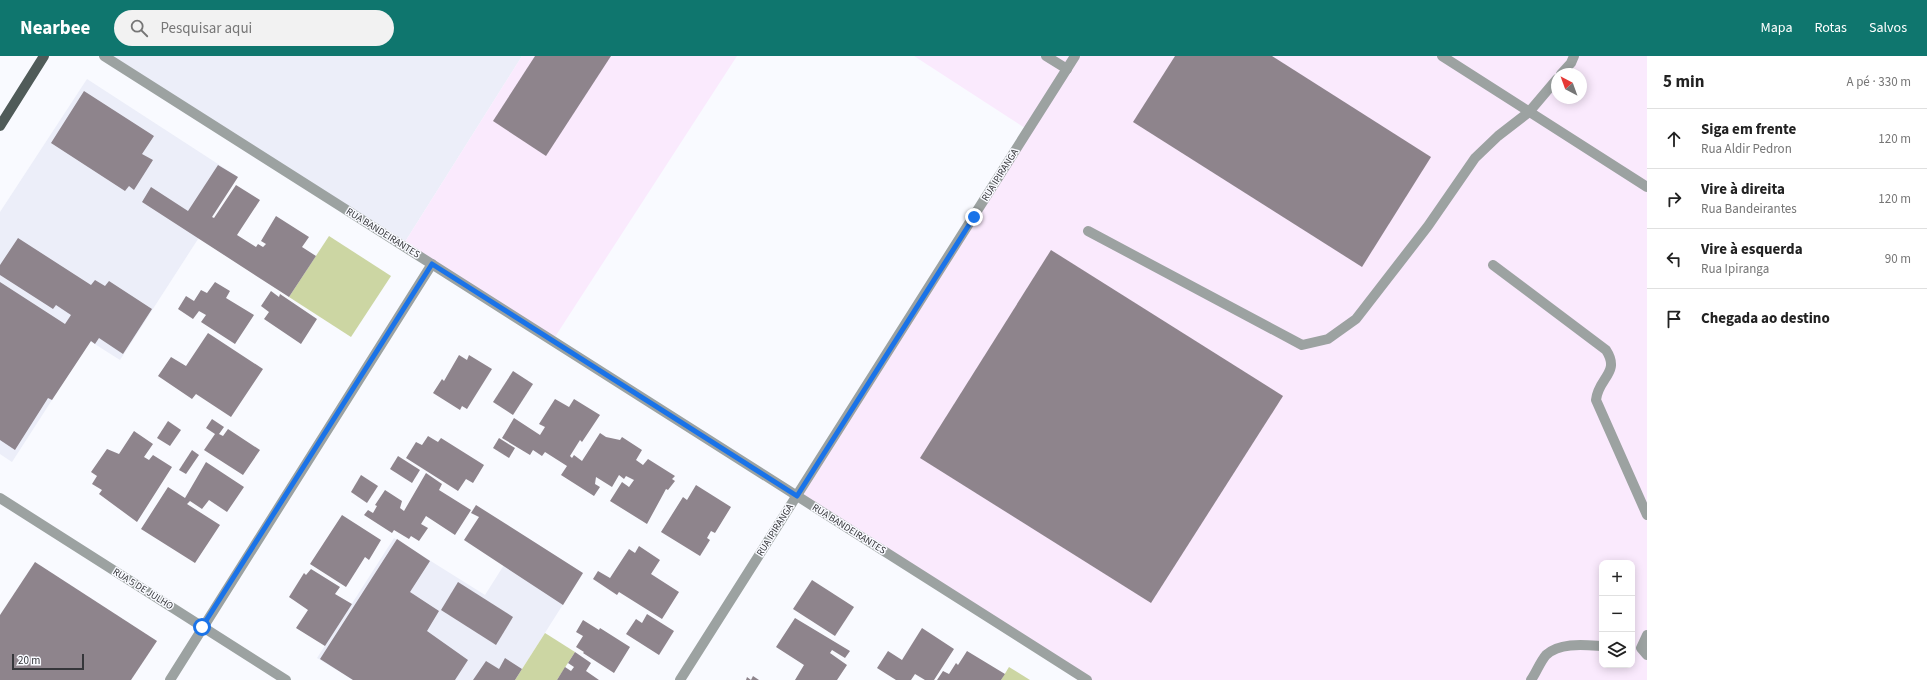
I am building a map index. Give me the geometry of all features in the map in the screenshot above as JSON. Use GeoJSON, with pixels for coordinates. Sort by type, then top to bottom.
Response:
{"type":"FeatureCollection","features":[{"type":"Feature","properties":{"kind":"main road"},"geometry":{"type":"LineString","coordinates":[[0,126],[44,56]]}},
{"type":"Feature","properties":{"kind":"street","name":"RUA BANDEIRANTES"},"geometry":{"type":"LineString","coordinates":[[104,56],[1087,680]]}},
{"type":"Feature","properties":{"kind":"street"},"geometry":{"type":"LineString","coordinates":[[1046,56],[1067,69]]}},
{"type":"Feature","properties":{"kind":"street","name":"RUA IPIRANGA"},"geometry":{"type":"LineString","coordinates":[[680,680],[1075,56]]}},
{"type":"Feature","properties":{"kind":"street"},"geometry":{"type":"LineString","coordinates":[[1442,56],[1647,187]]}},
{"type":"Feature","properties":{"kind":"street"},"geometry":{"type":"LineString","coordinates":[[1566,68],[1574,56]]}},
{"type":"Feature","properties":{"kind":"street"},"geometry":{"type":"LineString","coordinates":[[1088,231],[1302,345],[1328,339],[1356,318],[1428,226],[1475,158],[1498,136],[1529,112],[1551,86]]}},
{"type":"Feature","properties":{"kind":"street"},"geometry":{"type":"LineString","coordinates":[[170,680],[432,264]]}},
{"type":"Feature","properties":{"kind":"street"},"geometry":{"type":"LineString","coordinates":[[1493,265],[1606,350],[1612,359],[1611,369],[1597,391],[1596,400],[1647,515]]}},
{"type":"Feature","properties":{"kind":"street","name":"RUA 5 DE JULHO"},"geometry":{"type":"LineString","coordinates":[[0,498],[286,680]]}},
{"type":"Feature","properties":{"kind":"street"},"geometry":{"type":"LineString","coordinates":[[1640,650],[1647,636]]}},
{"type":"Feature","properties":{"kind":"street"},"geometry":{"type":"LineString","coordinates":[[1531,680],[1546,655],[1558,648],[1579,645],[1599,646]]}},
{"type":"Feature","properties":{"kind":"shaded area"},"geometry":{"type":"Polygon","coordinates":[[[104,56],[522,56],[403,245],[104,56]]]}},
{"type":"Feature","properties":{"kind":"shaded area"},"geometry":{"type":"Polygon","coordinates":[[[522,56],[737,56],[553,340],[403,245],[522,56]]]}},
{"type":"Feature","properties":{"kind":"shaded area"},"geometry":{"type":"Polygon","coordinates":[[[914,56],[1647,56],[1647,680],[1087,680],[797,496],[1028,130],[914,56]]]}},
{"type":"Feature","properties":{"kind":"shaded area"},"geometry":{"type":"Polygon","coordinates":[[[87,79],[238,177],[120,360],[90,341],[12,462],[0,454],[0,212],[87,79]]]}},
{"type":"Feature","properties":{"kind":"shaded area"},"geometry":{"type":"Polygon","coordinates":[[[523,535],[583,573],[515,680],[353,680],[317,658],[394,538],[485,595],[523,535]]]}},
{"type":"Feature","properties":{"kind":"green space"},"geometry":{"type":"Polygon","coordinates":[[[329,236],[391,276],[351,337],[289,297],[329,236]]]}},
{"type":"Feature","properties":{"kind":"green space"},"geometry":{"type":"Polygon","coordinates":[[[545,633],[575,652],[557,680],[515,680],[545,633]]]}},
{"type":"Feature","properties":{"kind":"green space"},"geometry":{"type":"Polygon","coordinates":[[[1009,667],[1030,680],[1001,680],[1009,667]]]}},
{"type":"Feature","properties":{"kind":"building"},"geometry":{"type":"Polygon","coordinates":[[[535,56],[611,56],[546,156],[493,121],[535,56]]]}},
{"type":"Feature","properties":{"kind":"building"},"geometry":{"type":"Polygon","coordinates":[[[1175,56],[1272,56],[1431,157],[1362,267],[1133,122],[1175,56]]]}},
{"type":"Feature","properties":{"kind":"building"},"geometry":{"type":"Polygon","coordinates":[[[84,91],[154,136],[142,154],[153,160],[134,190],[129,186],[125,191],[51,143],[84,91]]]}},
{"type":"Feature","properties":{"kind":"building"},"geometry":{"type":"Polygon","coordinates":[[[218,165],[238,177],[212,217],[214,218],[236,185],[260,200],[237,235],[256,247],[258,244],[263,247],[266,244],[261,241],[276,216],[309,237],[302,247],[316,256],[289,297],[142,202],[151,187],[188,211],[218,165]]]}},
{"type":"Feature","properties":{"kind":"building"},"geometry":{"type":"Polygon","coordinates":[[[18,238],[91,285],[95,280],[105,286],[109,281],[152,309],[123,354],[99,338],[95,344],[91,341],[52,400],[48,398],[15,450],[0,440],[0,282],[65,324],[71,315],[56,305],[53,309],[0,275],[0,265],[18,238]]]}},
{"type":"Feature","properties":{"kind":"building"},"geometry":{"type":"Polygon","coordinates":[[[1051,250],[1283,396],[1151,603],[920,458],[1051,250]]]}},
{"type":"Feature","properties":{"kind":"building"},"geometry":{"type":"Polygon","coordinates":[[[215,282],[230,291],[226,298],[254,315],[235,344],[201,322],[206,315],[199,311],[193,319],[178,309],[186,296],[194,301],[201,290],[207,293],[215,282]]]}},
{"type":"Feature","properties":{"kind":"building"},"geometry":{"type":"Polygon","coordinates":[[[271,291],[279,297],[280,294],[317,319],[301,344],[264,319],[269,312],[261,306],[271,291]]]}},
{"type":"Feature","properties":{"kind":"building"},"geometry":{"type":"Polygon","coordinates":[[[208,333],[263,369],[231,417],[196,394],[192,399],[158,376],[171,357],[186,366],[208,333]]]}},
{"type":"Feature","properties":{"kind":"building"},"geometry":{"type":"Polygon","coordinates":[[[459,355],[467,360],[469,355],[492,369],[467,409],[462,406],[460,410],[433,393],[442,379],[444,381],[459,355]]]}},
{"type":"Feature","properties":{"kind":"building"},"geometry":{"type":"Polygon","coordinates":[[[513,371],[533,384],[513,415],[493,402],[513,371]]]}},
{"type":"Feature","properties":{"kind":"building"},"geometry":{"type":"Polygon","coordinates":[[[555,399],[569,407],[574,399],[600,415],[582,442],[580,440],[570,456],[572,458],[574,455],[582,461],[600,433],[606,437],[620,440],[622,437],[642,450],[636,460],[643,465],[648,459],[675,476],[672,479],[675,481],[668,490],[666,489],[647,524],[610,501],[622,482],[629,487],[634,480],[626,476],[624,479],[619,475],[612,487],[596,477],[595,484],[600,487],[594,496],[561,475],[567,466],[545,452],[542,456],[533,450],[530,455],[502,438],[514,418],[540,435],[545,427],[539,424],[555,399]]]}},
{"type":"Feature","properties":{"kind":"building"},"geometry":{"type":"Polygon","coordinates":[[[212,419],[224,427],[219,434],[223,436],[228,429],[260,450],[243,475],[204,450],[215,434],[206,428],[212,419]]]}},
{"type":"Feature","properties":{"kind":"building"},"geometry":{"type":"Polygon","coordinates":[[[168,421],[181,430],[170,446],[157,438],[168,421]]]}},
{"type":"Feature","properties":{"kind":"building"},"geometry":{"type":"Polygon","coordinates":[[[134,431],[153,444],[144,457],[149,460],[153,455],[172,467],[137,522],[99,494],[102,490],[92,484],[97,476],[91,472],[107,449],[119,454],[134,431]]]}},
{"type":"Feature","properties":{"kind":"building"},"geometry":{"type":"Polygon","coordinates":[[[428,436],[438,442],[441,438],[484,465],[473,483],[466,479],[458,491],[406,458],[416,442],[422,445],[428,436]]]}},
{"type":"Feature","properties":{"kind":"building"},"geometry":{"type":"Polygon","coordinates":[[[499,438],[515,448],[509,458],[493,448],[499,438]]]}},
{"type":"Feature","properties":{"kind":"building"},"geometry":{"type":"Polygon","coordinates":[[[192,450],[199,455],[186,474],[179,470],[192,450]]]}},
{"type":"Feature","properties":{"kind":"building"},"geometry":{"type":"Polygon","coordinates":[[[398,456],[420,470],[412,483],[390,469],[398,456]]]}},
{"type":"Feature","properties":{"kind":"building"},"geometry":{"type":"Polygon","coordinates":[[[206,462],[244,487],[227,512],[209,500],[202,509],[190,501],[187,504],[220,525],[195,563],[141,529],[168,487],[185,498],[206,462]]]}},
{"type":"Feature","properties":{"kind":"building"},"geometry":{"type":"Polygon","coordinates":[[[426,473],[442,484],[439,490],[471,510],[455,535],[426,516],[421,524],[428,528],[419,541],[411,536],[409,539],[394,530],[392,533],[364,515],[368,510],[373,513],[377,506],[375,505],[385,490],[402,501],[400,508],[404,511],[426,473]]]}},
{"type":"Feature","properties":{"kind":"building"},"geometry":{"type":"Polygon","coordinates":[[[361,475],[378,486],[367,503],[351,492],[361,475]]]}},
{"type":"Feature","properties":{"kind":"building"},"geometry":{"type":"Polygon","coordinates":[[[696,485],[731,507],[715,533],[711,531],[707,538],[710,540],[700,556],[661,532],[683,497],[687,500],[696,485]]]}},
{"type":"Feature","properties":{"kind":"building"},"geometry":{"type":"Polygon","coordinates":[[[476,505],[583,573],[563,605],[464,540],[479,517],[471,513],[476,505]]]}},
{"type":"Feature","properties":{"kind":"building"},"geometry":{"type":"Polygon","coordinates":[[[342,515],[381,540],[369,560],[365,557],[346,587],[310,564],[342,515]]]}},
{"type":"Feature","properties":{"kind":"building"},"geometry":{"type":"Polygon","coordinates":[[[397,539],[430,561],[410,592],[439,611],[427,631],[468,660],[455,680],[353,680],[320,659],[397,539]]]}},
{"type":"Feature","properties":{"kind":"building"},"geometry":{"type":"Polygon","coordinates":[[[639,546],[660,560],[651,574],[679,592],[662,619],[619,592],[617,595],[593,579],[598,571],[610,578],[629,549],[635,553],[639,546]]]}},
{"type":"Feature","properties":{"kind":"building"},"geometry":{"type":"Polygon","coordinates":[[[35,562],[157,641],[131,680],[0,680],[0,615],[35,562]]]}},
{"type":"Feature","properties":{"kind":"building"},"geometry":{"type":"Polygon","coordinates":[[[311,569],[340,587],[335,594],[352,604],[325,646],[296,628],[308,610],[289,597],[304,573],[306,575],[311,569]]]}},
{"type":"Feature","properties":{"kind":"building"},"geometry":{"type":"Polygon","coordinates":[[[812,580],[854,607],[835,636],[793,609],[812,580]]]}},
{"type":"Feature","properties":{"kind":"building"},"geometry":{"type":"Polygon","coordinates":[[[458,582],[513,617],[496,645],[441,610],[458,582]]]}},
{"type":"Feature","properties":{"kind":"building"},"geometry":{"type":"Polygon","coordinates":[[[647,614],[674,631],[659,655],[626,634],[636,619],[642,623],[647,614]]]}},
{"type":"Feature","properties":{"kind":"building"},"geometry":{"type":"Polygon","coordinates":[[[795,618],[850,651],[845,658],[832,650],[830,653],[847,665],[837,680],[795,680],[804,665],[776,647],[795,618]]]}},
{"type":"Feature","properties":{"kind":"building"},"geometry":{"type":"Polygon","coordinates":[[[583,620],[599,630],[600,628],[630,647],[614,673],[576,647],[583,636],[576,632],[583,620]]]}},
{"type":"Feature","properties":{"kind":"building"},"geometry":{"type":"Polygon","coordinates":[[[922,628],[954,649],[934,680],[925,680],[915,674],[911,680],[896,680],[877,668],[888,651],[902,660],[922,628]]]}},
{"type":"Feature","properties":{"kind":"building"},"geometry":{"type":"Polygon","coordinates":[[[967,651],[1005,674],[1001,680],[937,680],[943,671],[949,674],[956,663],[958,665],[967,651]]]}},
{"type":"Feature","properties":{"kind":"building"},"geometry":{"type":"Polygon","coordinates":[[[575,652],[591,663],[586,671],[599,680],[557,680],[565,667],[571,671],[574,667],[568,663],[575,652]]]}},
{"type":"Feature","properties":{"kind":"building"},"geometry":{"type":"Polygon","coordinates":[[[505,658],[522,669],[515,680],[473,680],[486,661],[499,669],[505,658]]]}},
{"type":"Feature","properties":{"kind":"building"},"geometry":{"type":"Polygon","coordinates":[[[753,676],[759,680],[751,680],[753,676]]]}},
{"type":"Feature","properties":{"kind":"route"},"geometry":{"type":"LineString","coordinates":[[202,627],[432,264],[797,496],[974,217]]}}]}
